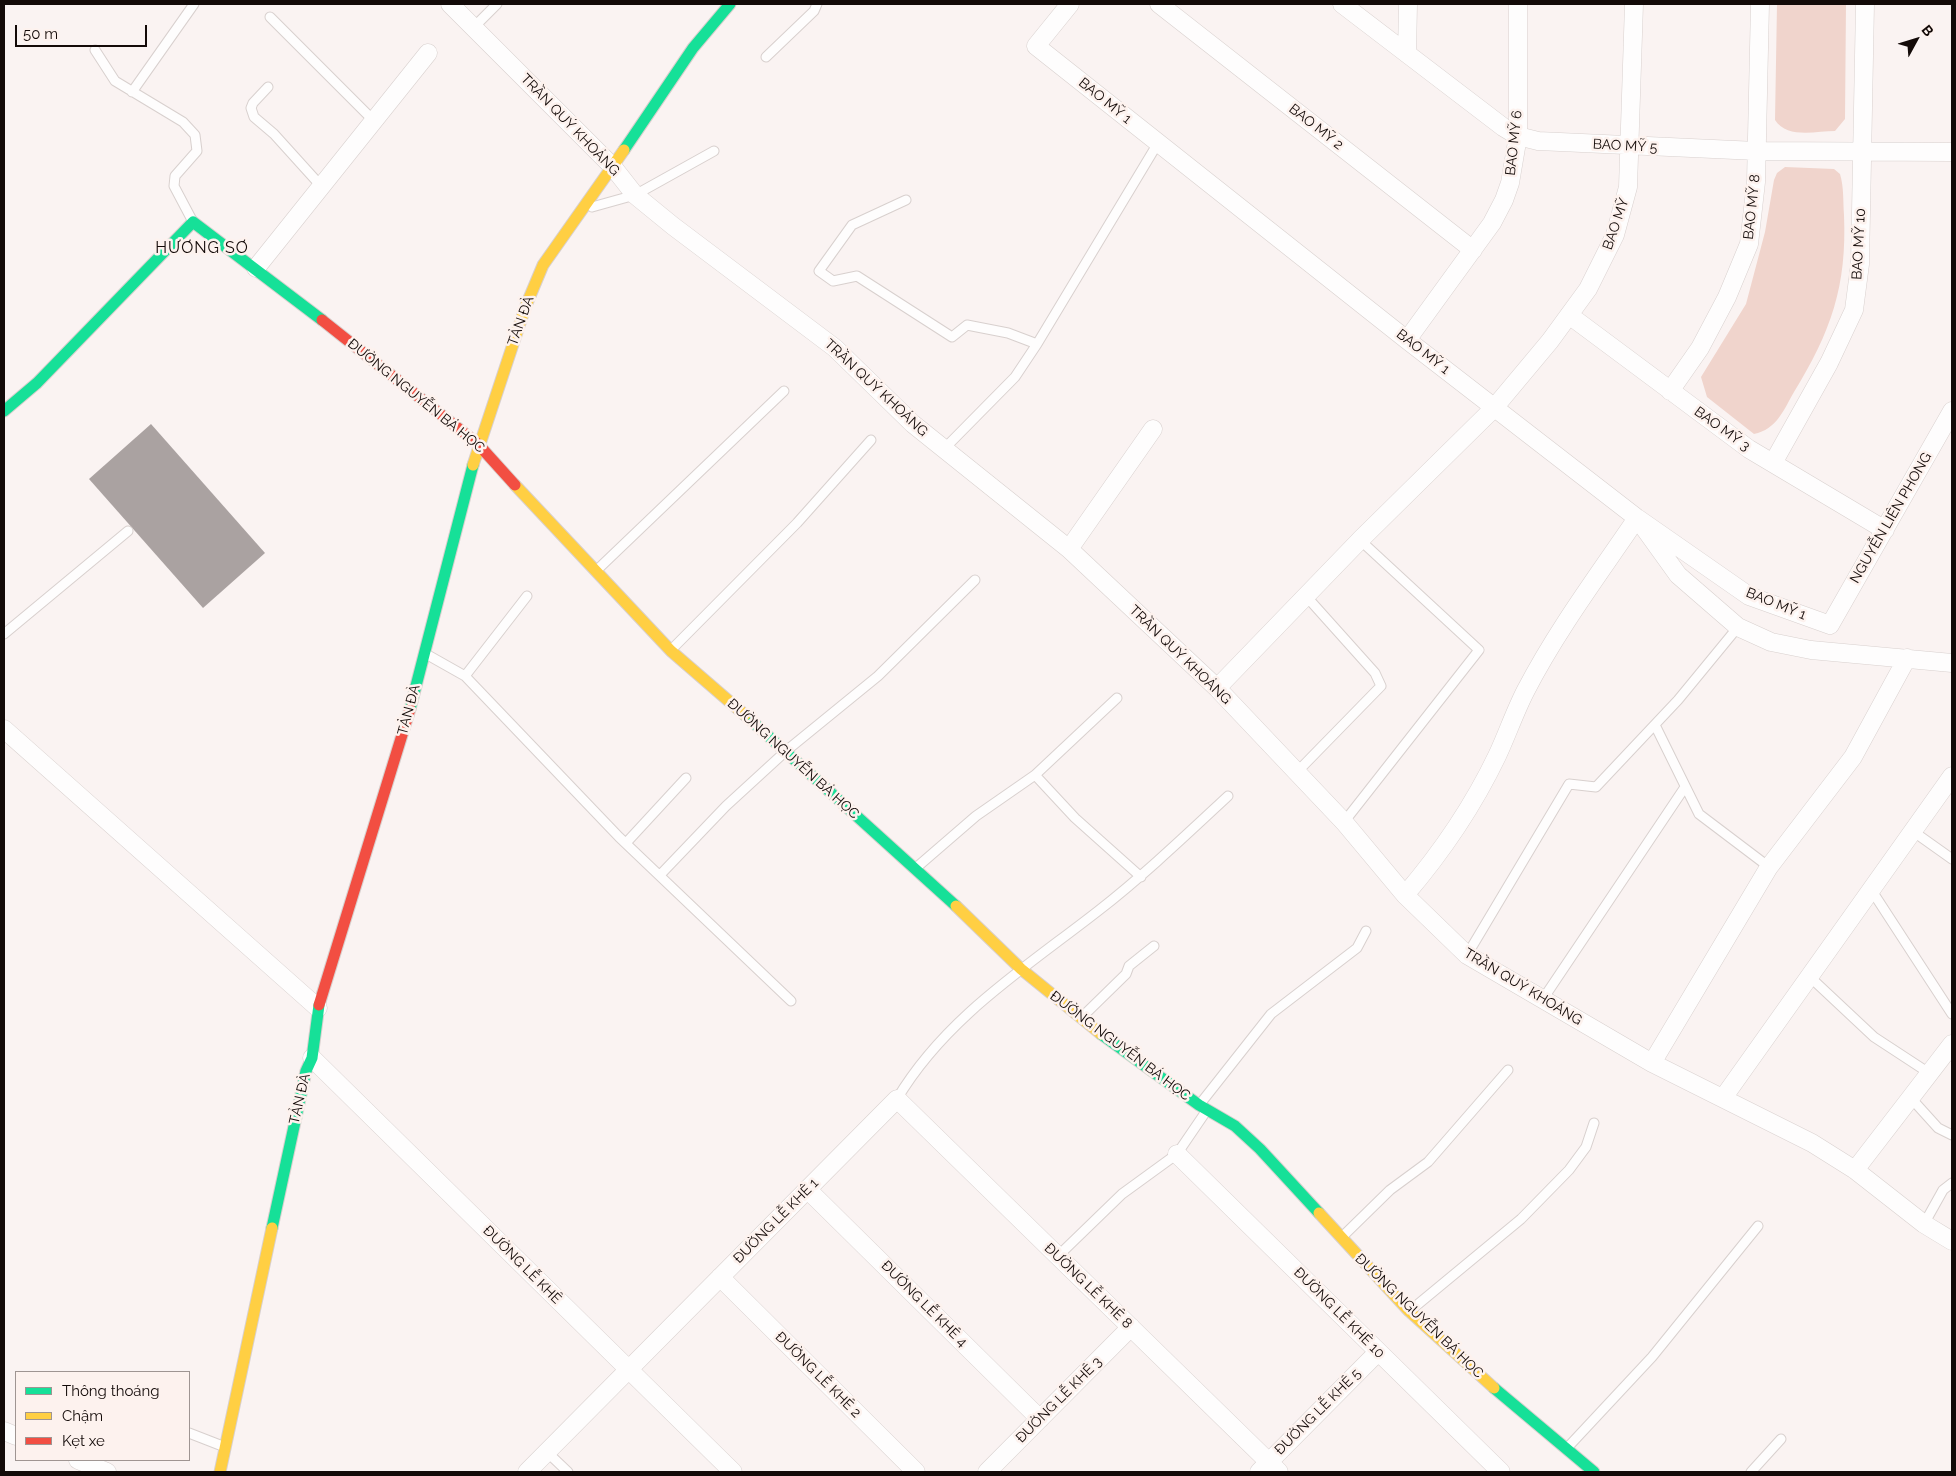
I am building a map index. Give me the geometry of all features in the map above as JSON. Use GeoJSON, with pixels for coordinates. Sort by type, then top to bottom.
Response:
{"type":"FeatureCollection","features":[{"type":"Feature","properties":{"kind":"street","name":"TRẦN QUÝ KHOÁNG"},"geometry":{"type":"LineString","coordinates":[[450,4],[613,167],[635,195],[835,348],[913,424],[1069,550],[1217,688],[1344,822],[1405,895],[1466,955],[1652,1062],[1812,1143],[1855,1170],[1924,1224],[1952,1241]]}},
{"type":"Feature","properties":{"kind":"street","name":"TẢN ĐÀ"},"geometry":{"type":"LineString","coordinates":[[220,1472],[306,1071],[312,1058],[318,1008],[410,710],[478,444],[525,308],[543,265],[694,48],[730,4]]}},
{"type":"Feature","properties":{"kind":"street","name":"BAO MỸ 1"},"geometry":{"type":"LineString","coordinates":[[1070,4],[1036,46],[1407,340],[1637,518],[1749,596],[1830,625]]}},
{"type":"Feature","properties":{"kind":"street","name":"BAO MỸ 2"},"geometry":{"type":"LineString","coordinates":[[1159,4],[1472,250]]}},
{"type":"Feature","properties":{"kind":"street","name":"BAO MỸ 5"},"geometry":{"type":"LineString","coordinates":[[1342,4],[1503,127],[1518,136],[1538,141],[1631,147],[1757,151],[1952,152]]}},
{"type":"Feature","properties":{"kind":"street"},"geometry":{"type":"LineString","coordinates":[[1407,54],[1408,4]]}},
{"type":"Feature","properties":{"kind":"street","name":"BAO MỸ 6"},"geometry":{"type":"LineString","coordinates":[[1407,340],[1492,223],[1504,200],[1515,158],[1518,136],[1518,4]]}},
{"type":"Feature","properties":{"kind":"street","name":"BAO MỸ"},"geometry":{"type":"LineString","coordinates":[[1217,688],[1360,540],[1494,408],[1550,341],[1588,289],[1615,236],[1628,187],[1631,147],[1634,4]]}},
{"type":"Feature","properties":{"kind":"street","name":"BAO MỸ 8"},"geometry":{"type":"LineString","coordinates":[[1670,391],[1700,348],[1727,297],[1749,244],[1756,182],[1760,4]]}},
{"type":"Feature","properties":{"kind":"street","name":"BAO MỸ 10"},"geometry":{"type":"LineString","coordinates":[[1773,463],[1829,363],[1854,310],[1860,264],[1865,4]]}},
{"type":"Feature","properties":{"kind":"street"},"geometry":{"type":"LineString","coordinates":[[256,268],[428,53]]}},
{"type":"Feature","properties":{"kind":"street"},"geometry":{"type":"LineString","coordinates":[[4,411],[37,383],[193,222]]}},
{"type":"Feature","properties":{"kind":"street","name":"ĐƯỜNG NGUYỄN BÁ HỌC"},"geometry":{"type":"LineString","coordinates":[[193,222],[256,268],[478,444],[535,508],[670,651],[786,751],[1021,969],[1080,1019],[1203,1108],[1235,1126],[1260,1150],[1409,1311],[1490,1385],[1594,1472]]}},
{"type":"Feature","properties":{"kind":"street","name":"BAO MỸ 3"},"geometry":{"type":"LineString","coordinates":[[1569,315],[1749,449],[1885,530]]}},
{"type":"Feature","properties":{"kind":"street","name":"NGUYỄN LIÊN PHONG"},"geometry":{"type":"LineString","coordinates":[[1830,625],[1952,411]]}},
{"type":"Feature","properties":{"kind":"street"},"geometry":{"type":"LineString","coordinates":[[1069,550],[1153,429]]}},
{"type":"Feature","properties":{"kind":"street"},"geometry":{"type":"LineString","coordinates":[[1405,895],[1426,871],[1472,803],[1496,757],[1526,690],[1578,605],[1637,518],[1678,575],[1738,627],[1771,642],[1811,650],[1952,663]]}},
{"type":"Feature","properties":{"kind":"street"},"geometry":{"type":"LineString","coordinates":[[1652,1062],[1769,867],[1853,757],[1907,658]]}},
{"type":"Feature","properties":{"kind":"street"},"geometry":{"type":"LineString","coordinates":[[4,729],[318,1008]]}},
{"type":"Feature","properties":{"kind":"street"},"geometry":{"type":"LineString","coordinates":[[1723,1098],[1952,776]]}},
{"type":"Feature","properties":{"kind":"street"},"geometry":{"type":"LineString","coordinates":[[1855,1170],[1952,1044]]}},
{"type":"Feature","properties":{"kind":"street","name":"ĐƯỜNG LỄ KHÊ"},"geometry":{"type":"LineString","coordinates":[[312,1058],[733,1472]]}},
{"type":"Feature","properties":{"kind":"street","name":"ĐƯỜNG LỄ KHÊ 1"},"geometry":{"type":"LineString","coordinates":[[527,1472],[897,1099]]}},
{"type":"Feature","properties":{"kind":"street","name":"ĐƯỜNG LỄ KHÊ 8"},"geometry":{"type":"LineString","coordinates":[[897,1099],[1131,1328],[1269,1469]]}},
{"type":"Feature","properties":{"kind":"street","name":"ĐƯỜNG LỄ KHÊ 10"},"geometry":{"type":"LineString","coordinates":[[1177,1154],[1501,1472]]}},
{"type":"Feature","properties":{"kind":"street","name":"ĐƯỜNG LỄ KHÊ 4"},"geometry":{"type":"LineString","coordinates":[[807,1189],[1040,1419]]}},
{"type":"Feature","properties":{"kind":"street","name":"ĐƯỜNG LỄ KHÊ 2"},"geometry":{"type":"LineString","coordinates":[[720,1277],[916,1472]]}},
{"type":"Feature","properties":{"kind":"street","name":"ĐƯỜNG LỄ KHÊ 3"},"geometry":{"type":"LineString","coordinates":[[987,1472],[1131,1328]]}},
{"type":"Feature","properties":{"kind":"street","name":"ĐƯỜNG LỄ KHÊ 5"},"geometry":{"type":"LineString","coordinates":[[1269,1469],[1378,1352]]}},
{"type":"Feature","properties":{"kind":"street"},"geometry":{"type":"LineString","coordinates":[[80,1461],[107,1472]]}},
{"type":"Feature","properties":{"kind":"lane"},"geometry":{"type":"LineString","coordinates":[[132,92],[194,4]]}},
{"type":"Feature","properties":{"kind":"lane"},"geometry":{"type":"LineString","coordinates":[[474,27],[497,4]]}},
{"type":"Feature","properties":{"kind":"lane"},"geometry":{"type":"LineString","coordinates":[[766,57],[816,8],[808,4]]}},
{"type":"Feature","properties":{"kind":"lane"},"geometry":{"type":"LineString","coordinates":[[270,17],[374,121]]}},
{"type":"Feature","properties":{"kind":"lane"},"geometry":{"type":"LineString","coordinates":[[95,50],[115,81],[183,122],[195,135],[196,151],[175,176],[174,186],[193,222]]}},
{"type":"Feature","properties":{"kind":"lane"},"geometry":{"type":"LineString","coordinates":[[268,86],[253,103],[251,108],[254,117],[274,134],[321,186]]}},
{"type":"Feature","properties":{"kind":"lane"},"geometry":{"type":"LineString","coordinates":[[944,449],[1015,377],[1037,344],[1158,143]]}},
{"type":"Feature","properties":{"kind":"lane"},"geometry":{"type":"LineString","coordinates":[[582,210],[635,195],[714,151]]}},
{"type":"Feature","properties":{"kind":"lane"},"geometry":{"type":"LineString","coordinates":[[906,200],[852,225],[819,271],[833,281],[857,276],[952,336],[967,324],[1008,333],[1037,344]]}},
{"type":"Feature","properties":{"kind":"lane"},"geometry":{"type":"LineString","coordinates":[[596,571],[784,391]]}},
{"type":"Feature","properties":{"kind":"lane"},"geometry":{"type":"LineString","coordinates":[[670,651],[797,523],[871,440]]}},
{"type":"Feature","properties":{"kind":"lane"},"geometry":{"type":"LineString","coordinates":[[4,634],[128,531]]}},
{"type":"Feature","properties":{"kind":"lane"},"geometry":{"type":"LineString","coordinates":[[1344,822],[1479,650],[1360,540]]}},
{"type":"Feature","properties":{"kind":"lane"},"geometry":{"type":"LineString","coordinates":[[660,875],[726,806],[786,751],[878,676],[975,580]]}},
{"type":"Feature","properties":{"kind":"lane"},"geometry":{"type":"LineString","coordinates":[[465,676],[527,596]]}},
{"type":"Feature","properties":{"kind":"lane"},"geometry":{"type":"LineString","coordinates":[[1297,772],[1381,686],[1375,673],[1306,596]]}},
{"type":"Feature","properties":{"kind":"lane"},"geometry":{"type":"LineString","coordinates":[[1466,955],[1569,784],[1596,787],[1678,700],[1738,627]]}},
{"type":"Feature","properties":{"kind":"lane"},"geometry":{"type":"LineString","coordinates":[[424,653],[465,676],[626,843],[791,1001]]}},
{"type":"Feature","properties":{"kind":"lane"},"geometry":{"type":"LineString","coordinates":[[914,869],[976,816],[1035,775],[1117,698]]}},
{"type":"Feature","properties":{"kind":"lane"},"geometry":{"type":"LineString","coordinates":[[1655,725],[1698,814],[1769,867]]}},
{"type":"Feature","properties":{"kind":"lane"},"geometry":{"type":"LineString","coordinates":[[1035,775],[1074,818],[1141,876]]}},
{"type":"Feature","properties":{"kind":"lane"},"geometry":{"type":"LineString","coordinates":[[626,843],[686,778]]}},
{"type":"Feature","properties":{"kind":"lane"},"geometry":{"type":"LineString","coordinates":[[1543,999],[1685,787]]}},
{"type":"Feature","properties":{"kind":"lane","name":"ĐƯỜNG LỄ KHÊ 1"},"geometry":{"type":"LineString","coordinates":[[897,1099],[914,1070],[986,996],[1141,876],[1228,796]]}},
{"type":"Feature","properties":{"kind":"lane"},"geometry":{"type":"LineString","coordinates":[[1914,832],[1952,859]]}},
{"type":"Feature","properties":{"kind":"lane"},"geometry":{"type":"LineString","coordinates":[[1872,891],[1952,1014]]}},
{"type":"Feature","properties":{"kind":"lane"},"geometry":{"type":"LineString","coordinates":[[1058,1256],[1122,1194],[1177,1154],[1203,1108],[1271,1014],[1357,948],[1366,931]]}},
{"type":"Feature","properties":{"kind":"lane"},"geometry":{"type":"LineString","coordinates":[[1080,1019],[1126,974],[1129,966],[1154,946]]}},
{"type":"Feature","properties":{"kind":"lane"},"geometry":{"type":"LineString","coordinates":[[1810,977],[1874,1037],[1929,1073]]}},
{"type":"Feature","properties":{"kind":"lane"},"geometry":{"type":"LineString","coordinates":[[1340,1238],[1390,1190],[1428,1162],[1508,1070]]}},
{"type":"Feature","properties":{"kind":"lane"},"geometry":{"type":"LineString","coordinates":[[1910,1097],[1938,1128],[1952,1135]]}},
{"type":"Feature","properties":{"kind":"lane"},"geometry":{"type":"LineString","coordinates":[[1409,1311],[1528,1212],[1569,1170],[1586,1147],[1594,1124]]}},
{"type":"Feature","properties":{"kind":"lane"},"geometry":{"type":"LineString","coordinates":[[1924,1224],[1943,1190],[1952,1183]]}},
{"type":"Feature","properties":{"kind":"lane"},"geometry":{"type":"LineString","coordinates":[[1567,1448],[1652,1357],[1758,1226]]}},
{"type":"Feature","properties":{"kind":"lane"},"geometry":{"type":"LineString","coordinates":[[190,1433],[225,1447]]}},
{"type":"Feature","properties":{"kind":"lane"},"geometry":{"type":"LineString","coordinates":[[1751,1472],[1781,1439]]}},
{"type":"Feature","properties":{"kind":"lane"},"geometry":{"type":"LineString","coordinates":[[548,1452],[568,1472]]}},
{"type":"Feature","properties":{"kind":"shaded area"},"geometry":{"type":"Polygon","coordinates":[[[1777,4],[1846,4],[1845,119],[1835,131],[1794,132],[1780,126],[1775,120],[1777,4]]]}},
{"type":"Feature","properties":{"kind":"shaded area"},"geometry":{"type":"Polygon","coordinates":[[[1785,167],[1834,169],[1840,174],[1843,189],[1844,215],[1843,264],[1834,308],[1818,349],[1779,418],[1762,432],[1754,434],[1707,397],[1701,377],[1746,304],[1765,232],[1774,180],[1777,173],[1785,167]]]}},
{"type":"Feature","properties":{"kind":"building"},"geometry":{"type":"Polygon","coordinates":[[[151,424],[265,553],[203,608],[89,479],[151,424]]]}},
{"type":"Feature","properties":{"kind":"traffic: fast"},"geometry":{"type":"LineString","coordinates":[[624,150],[693,48],[730,4]]}},
{"type":"Feature","properties":{"kind":"traffic: fast"},"geometry":{"type":"LineString","coordinates":[[4,411],[37,383],[193,222],[322,320]]}},
{"type":"Feature","properties":{"kind":"traffic: fast"},"geometry":{"type":"LineString","coordinates":[[410,709],[473,465]]}},
{"type":"Feature","properties":{"kind":"traffic: fast"},"geometry":{"type":"LineString","coordinates":[[745,715],[956,906]]}},
{"type":"Feature","properties":{"kind":"traffic: fast"},"geometry":{"type":"LineString","coordinates":[[272,1228],[306,1071],[312,1058],[319,1005]]}},
{"type":"Feature","properties":{"kind":"traffic: fast"},"geometry":{"type":"LineString","coordinates":[[1101,1034],[1199,1105],[1235,1126],[1260,1149],[1319,1213]]}},
{"type":"Feature","properties":{"kind":"traffic: fast"},"geometry":{"type":"LineString","coordinates":[[1494,1388],[1594,1472]]}},
{"type":"Feature","properties":{"kind":"traffic: slow"},"geometry":{"type":"LineString","coordinates":[[473,465],[525,308],[543,265],[624,150]]}},
{"type":"Feature","properties":{"kind":"traffic: slow"},"geometry":{"type":"LineString","coordinates":[[515,485],[671,651],[745,715]]}},
{"type":"Feature","properties":{"kind":"traffic: slow"},"geometry":{"type":"LineString","coordinates":[[956,906],[1021,969],[1101,1034]]}},
{"type":"Feature","properties":{"kind":"traffic: slow"},"geometry":{"type":"LineString","coordinates":[[1319,1213],[1409,1311],[1494,1388]]}},
{"type":"Feature","properties":{"kind":"traffic: slow"},"geometry":{"type":"LineString","coordinates":[[220,1472],[272,1228]]}},
{"type":"Feature","properties":{"kind":"traffic: jam"},"geometry":{"type":"LineString","coordinates":[[322,320],[478,444],[515,485]]}},
{"type":"Feature","properties":{"kind":"traffic: jam"},"geometry":{"type":"LineString","coordinates":[[319,1005],[410,709]]}},
{"type":"Feature","properties":{"kind":"district","name":"HƯƠNG SƠ"},"geometry":{"type":"Point","coordinates":[202,248]}}]}
